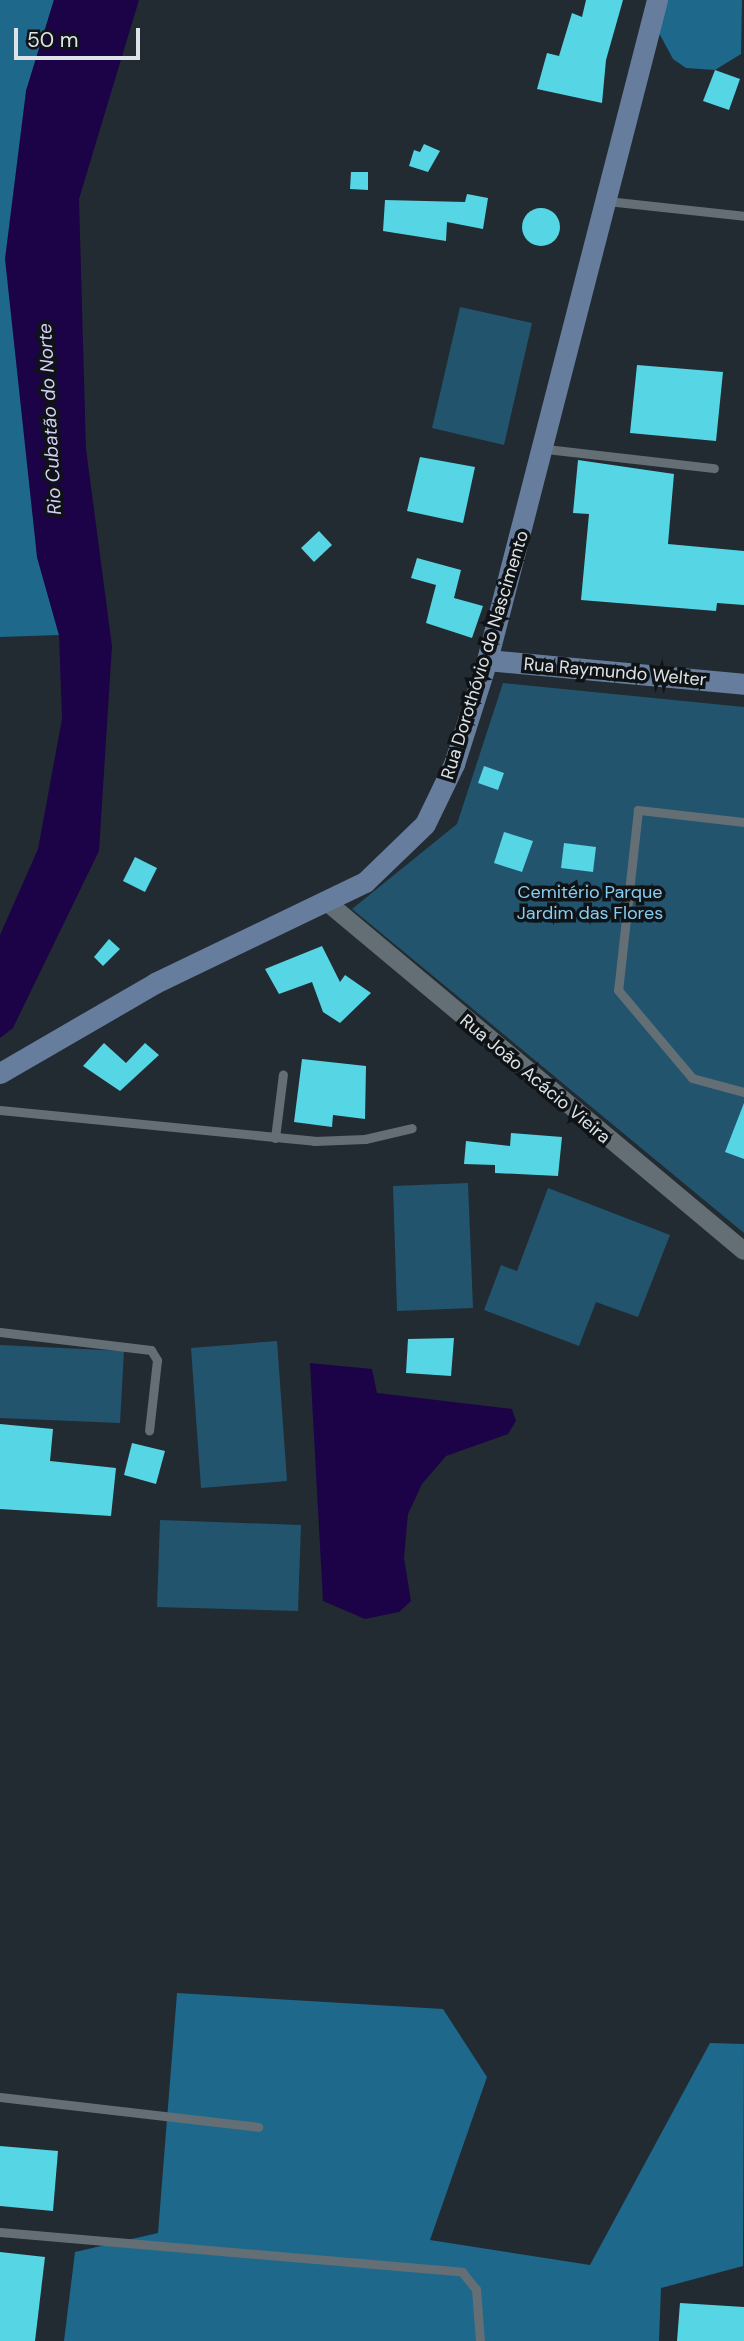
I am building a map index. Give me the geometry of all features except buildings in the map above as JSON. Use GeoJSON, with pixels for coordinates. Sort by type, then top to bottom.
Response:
{"type":"FeatureCollection","features":[{"type":"Feature","properties":{"kind":"street","name":"Rua Dorothóvio do Nascimento"},"geometry":{"type":"LineString","coordinates":[[0,1073],[155,982],[328,903],[383,869],[425,824],[454,764],[487,660],[546,449],[657,0]]}},
{"type":"Feature","properties":{"kind":"street","name":"Rua Raymundo Welter"},"geometry":{"type":"LineString","coordinates":[[487,660],[744,684]]}},
{"type":"Feature","properties":{"kind":"street","name":"Rua João Acácio Vieira"},"geometry":{"type":"LineString","coordinates":[[328,903],[744,1251]]}},
{"type":"Feature","properties":{"kind":"lane"},"geometry":{"type":"LineString","coordinates":[[606,201],[744,216]]}},
{"type":"Feature","properties":{"kind":"lane"},"geometry":{"type":"LineString","coordinates":[[546,449],[714,468]]}},
{"type":"Feature","properties":{"kind":"lane"},"geometry":{"type":"LineString","coordinates":[[744,822],[638,810],[618,990],[692,1078],[744,1092]]}},
{"type":"Feature","properties":{"kind":"lane"},"geometry":{"type":"LineString","coordinates":[[275,1138],[283,1074]]}},
{"type":"Feature","properties":{"kind":"lane"},"geometry":{"type":"LineString","coordinates":[[0,1110],[275,1138],[365,1139],[412,1129]]}},
{"type":"Feature","properties":{"kind":"lane"},"geometry":{"type":"LineString","coordinates":[[0,1332],[151,1350],[157,1360],[149,1431]]}},
{"type":"Feature","properties":{"kind":"lane"},"geometry":{"type":"LineString","coordinates":[[0,2097],[258,2127]]}},
{"type":"Feature","properties":{"kind":"lane"},"geometry":{"type":"LineString","coordinates":[[0,2232],[462,2272],[476,2290],[480,2341]]}},
{"type":"Feature","properties":{"kind":"green space"},"geometry":{"type":"Polygon","coordinates":[[[460,307],[532,323],[504,445],[432,428],[460,307]]]}},
{"type":"Feature","properties":{"kind":"green space","name":"Cemitério Parque Jardim das Flores"},"geometry":{"type":"Polygon","coordinates":[[[503,683],[744,707],[744,1233],[352,909],[457,824],[503,683]]]}},
{"type":"Feature","properties":{"kind":"green space"},"geometry":{"type":"Polygon","coordinates":[[[468,1183],[473,1308],[397,1311],[393,1186],[468,1183]]]}},
{"type":"Feature","properties":{"kind":"green space"},"geometry":{"type":"Polygon","coordinates":[[[548,1188],[670,1235],[638,1317],[596,1302],[579,1346],[484,1310],[501,1265],[517,1271],[548,1188]]]}},
{"type":"Feature","properties":{"kind":"green space"},"geometry":{"type":"Polygon","coordinates":[[[277,1341],[287,1481],[201,1488],[191,1348],[277,1341]]]}},
{"type":"Feature","properties":{"kind":"green space"},"geometry":{"type":"Polygon","coordinates":[[[0,1345],[124,1351],[120,1423],[0,1418],[0,1345]]]}},
{"type":"Feature","properties":{"kind":"green space"},"geometry":{"type":"Polygon","coordinates":[[[160,1520],[301,1525],[298,1611],[157,1607],[160,1520]]]}},
{"type":"Feature","properties":{"kind":"shaded area"},"geometry":{"type":"Polygon","coordinates":[[[0,0],[54,0],[26,91],[37,557],[59,635],[0,637],[0,0]]]}},
{"type":"Feature","properties":{"kind":"shaded area"},"geometry":{"type":"Polygon","coordinates":[[[668,0],[742,0],[741,54],[715,70],[686,68],[673,59],[659,33],[668,0]]]}},
{"type":"Feature","properties":{"kind":"shaded area"},"geometry":{"type":"Polygon","coordinates":[[[177,1993],[443,2009],[487,2077],[430,2240],[590,2265],[710,2043],[744,2044],[743,2266],[661,2288],[659,2341],[64,2341],[75,2252],[158,2233],[177,1993]]]}},
{"type":"Feature","properties":{"kind":"water","name":"Rio Cubatão do Norte"},"geometry":{"type":"Polygon","coordinates":[[[54,0],[139,0],[79,199],[86,449],[112,646],[99,851],[13,1028],[0,1038],[0,935],[38,849],[62,719],[59,635],[37,557],[5,259],[26,91],[54,0]]]}},
{"type":"Feature","properties":{"kind":"water"},"geometry":{"type":"Polygon","coordinates":[[[310,1363],[372,1369],[377,1393],[512,1409],[516,1421],[508,1434],[446,1456],[422,1484],[408,1514],[404,1558],[411,1601],[399,1612],[365,1619],[323,1601],[310,1363]]]}}]}
